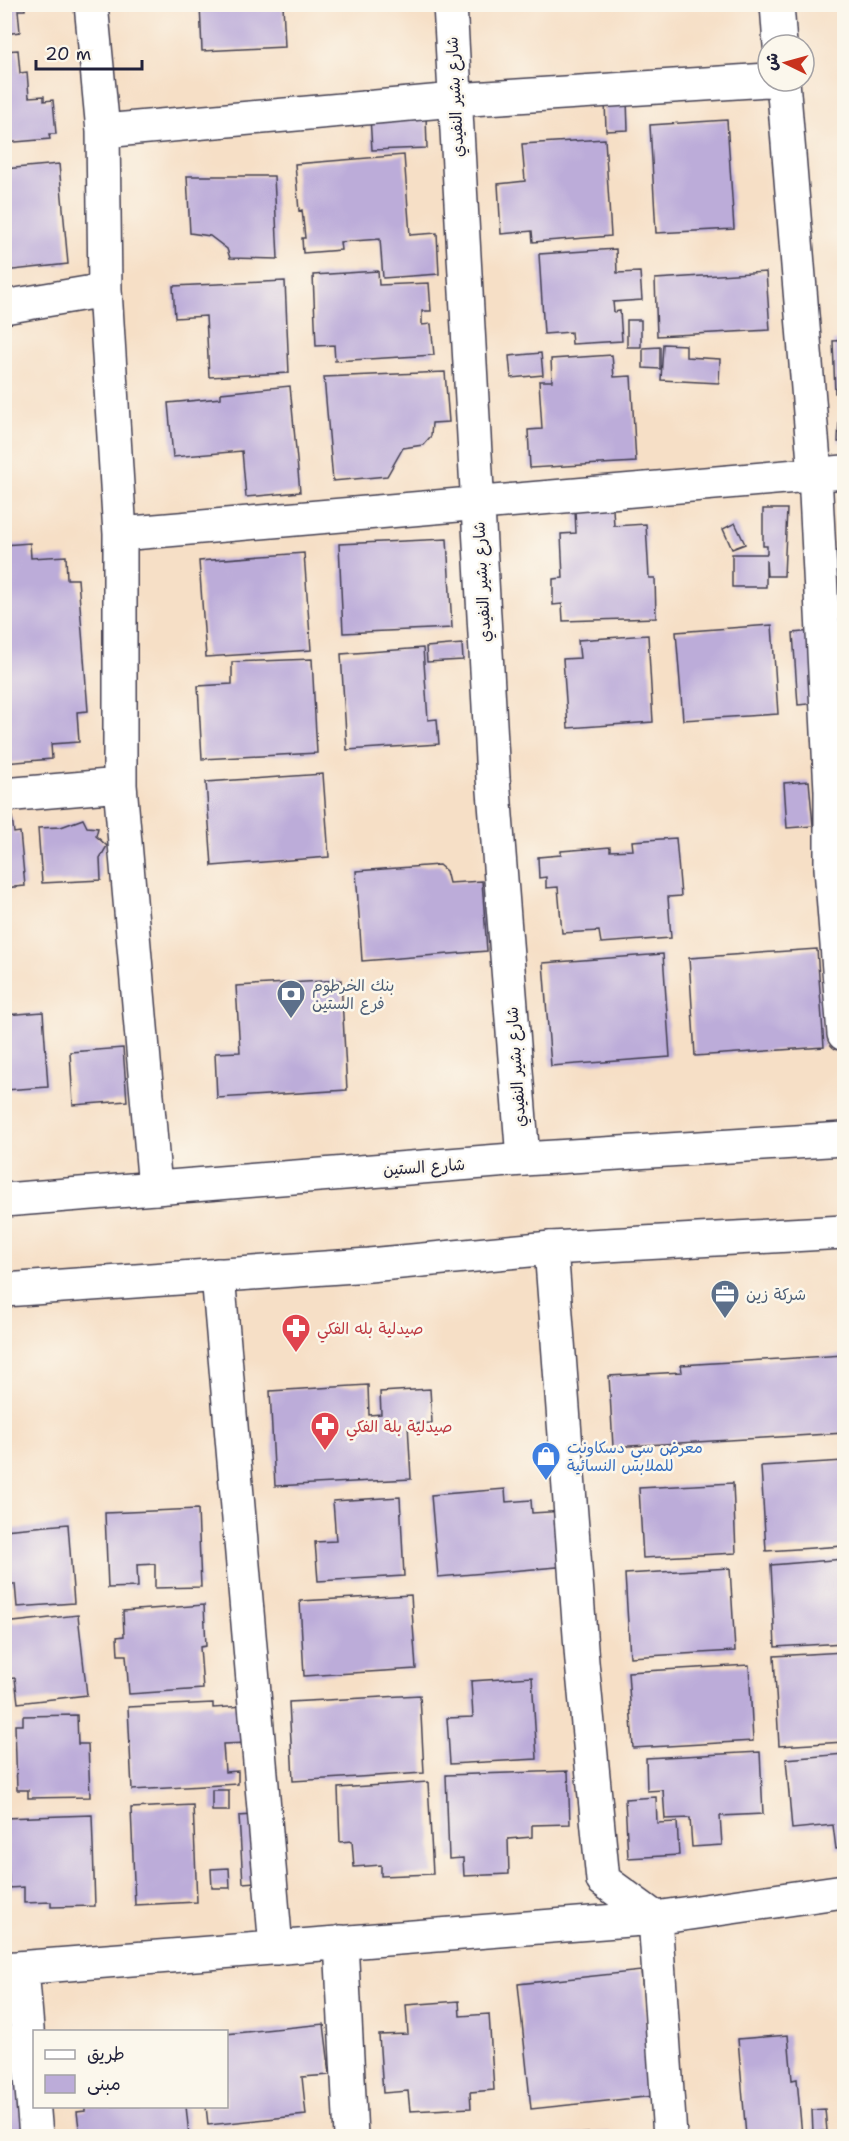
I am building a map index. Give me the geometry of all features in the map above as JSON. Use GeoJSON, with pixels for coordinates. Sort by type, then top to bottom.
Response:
{"type":"FeatureCollection","features":[{"type":"Feature","properties":{"kind":"street"},"geometry":{"type":"LineString","coordinates":[[91,4],[102,131],[105,290],[120,534],[120,785],[155,1188]]}},
{"type":"Feature","properties":{"kind":"street","name":"شارع بشير النفيدي"},"geometry":{"type":"LineString","coordinates":[[450,4],[493,778],[523,1160]]}},
{"type":"Feature","properties":{"kind":"street"},"geometry":{"type":"LineString","coordinates":[[777,4],[779,33]]}},
{"type":"Feature","properties":{"kind":"street"},"geometry":{"type":"LineString","coordinates":[[102,131],[455,100],[756,81]]}},
{"type":"Feature","properties":{"kind":"street"},"geometry":{"type":"LineString","coordinates":[[784,93],[830,473],[838,791],[831,868],[844,1034]]}},
{"type":"Feature","properties":{"kind":"street"},"geometry":{"type":"LineString","coordinates":[[4,307],[105,290]]}},
{"type":"Feature","properties":{"kind":"street"},"geometry":{"type":"LineString","coordinates":[[120,534],[830,473]]}},
{"type":"Feature","properties":{"kind":"street"},"geometry":{"type":"LineString","coordinates":[[4,795],[120,785]]}},
{"type":"Feature","properties":{"kind":"street","name":"شارع الستين"},"geometry":{"type":"LineString","coordinates":[[4,1200],[523,1160],[844,1139]]}},
{"type":"Feature","properties":{"kind":"street"},"geometry":{"type":"LineString","coordinates":[[4,1290],[369,1265],[551,1248],[844,1232]]}},
{"type":"Feature","properties":{"kind":"street"},"geometry":{"type":"LineString","coordinates":[[551,1248],[582,1662],[603,1880],[655,1918],[670,2136]]}},
{"type":"Feature","properties":{"kind":"street"},"geometry":{"type":"LineString","coordinates":[[218,1275],[276,1948]]}},
{"type":"Feature","properties":{"kind":"street"},"geometry":{"type":"LineString","coordinates":[[36,2136],[13,1969],[655,1918],[844,1890]]}},
{"type":"Feature","properties":{"kind":"street"},"geometry":{"type":"LineString","coordinates":[[340,1942],[351,2136]]}},
{"type":"Feature","properties":{"kind":"building"},"geometry":{"type":"Polygon","coordinates":[[[4,4],[25,4],[25,10],[18,10],[20,32],[4,34],[4,4]]]}},
{"type":"Feature","properties":{"kind":"building"},"geometry":{"type":"Polygon","coordinates":[[[200,4],[283,4],[285,47],[202,51],[200,4]]]}},
{"type":"Feature","properties":{"kind":"building"},"geometry":{"type":"Polygon","coordinates":[[[18,50],[20,73],[27,72],[29,97],[44,96],[44,101],[53,100],[56,134],[49,134],[50,139],[4,143],[4,51],[18,50]]]}},
{"type":"Feature","properties":{"kind":"building"},"geometry":{"type":"Polygon","coordinates":[[[627,100],[628,130],[606,131],[605,101],[627,100]]]}},
{"type":"Feature","properties":{"kind":"building"},"geometry":{"type":"Polygon","coordinates":[[[426,115],[427,148],[372,150],[370,117],[426,115]]]}},
{"type":"Feature","properties":{"kind":"building"},"geometry":{"type":"Polygon","coordinates":[[[727,120],[734,229],[656,233],[650,125],[727,120]]]}},
{"type":"Feature","properties":{"kind":"building"},"geometry":{"type":"Polygon","coordinates":[[[605,139],[611,236],[533,242],[532,231],[501,234],[498,184],[525,181],[522,144],[605,139]]]}},
{"type":"Feature","properties":{"kind":"building"},"geometry":{"type":"Polygon","coordinates":[[[404,155],[410,235],[437,233],[439,274],[383,278],[380,239],[340,242],[341,250],[303,253],[302,238],[305,238],[302,210],[299,211],[295,164],[404,155]]]}},
{"type":"Feature","properties":{"kind":"building"},"geometry":{"type":"Polygon","coordinates":[[[59,164],[68,264],[4,271],[4,169],[59,164]]]}},
{"type":"Feature","properties":{"kind":"building"},"geometry":{"type":"Polygon","coordinates":[[[187,176],[274,176],[278,259],[230,258],[227,249],[210,236],[190,233],[187,176]]]}},
{"type":"Feature","properties":{"kind":"building"},"geometry":{"type":"Polygon","coordinates":[[[616,249],[617,273],[640,272],[642,300],[613,302],[614,312],[620,311],[622,341],[572,344],[571,332],[544,334],[539,254],[616,249]]]}},
{"type":"Feature","properties":{"kind":"building"},"geometry":{"type":"Polygon","coordinates":[[[378,271],[379,285],[429,283],[431,311],[422,311],[422,325],[431,324],[434,355],[335,361],[334,345],[316,346],[313,275],[378,271]]]}},
{"type":"Feature","properties":{"kind":"building"},"geometry":{"type":"Polygon","coordinates":[[[766,272],[770,330],[657,336],[655,279],[766,272]]]}},
{"type":"Feature","properties":{"kind":"building"},"geometry":{"type":"Polygon","coordinates":[[[285,281],[289,373],[209,377],[206,316],[175,318],[173,286],[285,281]]]}},
{"type":"Feature","properties":{"kind":"building"},"geometry":{"type":"Polygon","coordinates":[[[627,320],[641,320],[641,347],[627,347],[627,320]]]}},
{"type":"Feature","properties":{"kind":"building"},"geometry":{"type":"Polygon","coordinates":[[[844,340],[844,392],[835,393],[833,341],[844,340]]]}},
{"type":"Feature","properties":{"kind":"building"},"geometry":{"type":"Polygon","coordinates":[[[663,344],[686,345],[686,357],[720,359],[719,383],[661,380],[663,344]]]}},
{"type":"Feature","properties":{"kind":"building"},"geometry":{"type":"Polygon","coordinates":[[[660,347],[660,369],[643,368],[643,348],[660,347]]]}},
{"type":"Feature","properties":{"kind":"building"},"geometry":{"type":"Polygon","coordinates":[[[541,353],[543,375],[511,378],[509,356],[541,353]]]}},
{"type":"Feature","properties":{"kind":"building"},"geometry":{"type":"Polygon","coordinates":[[[612,355],[614,377],[631,376],[636,462],[530,468],[528,430],[542,429],[539,381],[552,381],[551,359],[612,355]]]}},
{"type":"Feature","properties":{"kind":"building"},"geometry":{"type":"Polygon","coordinates":[[[445,372],[449,422],[432,423],[431,436],[423,445],[403,448],[387,476],[333,481],[324,377],[445,372]]]}},
{"type":"Feature","properties":{"kind":"building"},"geometry":{"type":"Polygon","coordinates":[[[290,386],[300,492],[246,497],[242,451],[173,457],[168,403],[221,398],[221,393],[290,386]]]}},
{"type":"Feature","properties":{"kind":"building"},"geometry":{"type":"Polygon","coordinates":[[[839,418],[844,418],[844,442],[838,442],[839,418]]]}},
{"type":"Feature","properties":{"kind":"building"},"geometry":{"type":"Polygon","coordinates":[[[613,509],[614,526],[646,524],[649,578],[655,578],[656,618],[563,621],[562,604],[553,605],[553,579],[563,578],[561,534],[576,533],[575,510],[613,509]]]}},
{"type":"Feature","properties":{"kind":"building"},"geometry":{"type":"Polygon","coordinates":[[[763,509],[787,509],[784,576],[767,576],[766,560],[766,587],[732,587],[732,554],[767,554],[767,546],[763,546],[763,509]]]}},
{"type":"Feature","properties":{"kind":"building"},"geometry":{"type":"Polygon","coordinates":[[[735,523],[745,544],[732,549],[723,529],[735,523]]]}},
{"type":"Feature","properties":{"kind":"building"},"geometry":{"type":"Polygon","coordinates":[[[447,539],[452,628],[343,633],[339,544],[447,539]]]}},
{"type":"Feature","properties":{"kind":"building"},"geometry":{"type":"Polygon","coordinates":[[[30,543],[31,558],[66,556],[67,579],[78,579],[88,711],[77,712],[79,742],[51,744],[52,759],[4,763],[4,545],[30,543]]]}},
{"type":"Feature","properties":{"kind":"building"},"geometry":{"type":"Polygon","coordinates":[[[304,553],[311,650],[206,657],[199,561],[304,553]]]}},
{"type":"Feature","properties":{"kind":"building"},"geometry":{"type":"Polygon","coordinates":[[[772,625],[778,714],[683,720],[676,632],[772,625]]]}},
{"type":"Feature","properties":{"kind":"building"},"geometry":{"type":"Polygon","coordinates":[[[813,631],[818,703],[798,705],[793,633],[813,631]]]}},
{"type":"Feature","properties":{"kind":"building"},"geometry":{"type":"Polygon","coordinates":[[[648,635],[653,722],[568,728],[563,659],[580,658],[578,640],[648,635]]]}},
{"type":"Feature","properties":{"kind":"building"},"geometry":{"type":"Polygon","coordinates":[[[462,644],[463,660],[427,662],[426,647],[462,644]]]}},
{"type":"Feature","properties":{"kind":"building"},"geometry":{"type":"Polygon","coordinates":[[[423,648],[428,720],[437,719],[439,744],[347,750],[341,654],[423,648]]]}},
{"type":"Feature","properties":{"kind":"building"},"geometry":{"type":"Polygon","coordinates":[[[312,659],[317,753],[202,759],[198,686],[232,684],[232,662],[312,659]]]}},
{"type":"Feature","properties":{"kind":"building"},"geometry":{"type":"Polygon","coordinates":[[[323,774],[329,857],[212,866],[206,782],[323,774]]]}},
{"type":"Feature","properties":{"kind":"building"},"geometry":{"type":"Polygon","coordinates":[[[809,781],[813,826],[787,828],[784,783],[809,781]]]}},
{"type":"Feature","properties":{"kind":"building"},"geometry":{"type":"Polygon","coordinates":[[[12,817],[14,833],[20,832],[25,886],[4,888],[4,818],[12,817]]]}},
{"type":"Feature","properties":{"kind":"building"},"geometry":{"type":"Polygon","coordinates":[[[83,819],[87,827],[98,828],[96,836],[107,846],[100,858],[101,880],[42,883],[38,828],[61,827],[83,819]]]}},
{"type":"Feature","properties":{"kind":"building"},"geometry":{"type":"Polygon","coordinates":[[[676,838],[681,896],[668,897],[671,938],[601,943],[599,931],[562,933],[558,887],[546,888],[546,877],[539,878],[538,857],[561,855],[561,851],[610,847],[610,851],[633,850],[632,841],[676,838]]]}},
{"type":"Feature","properties":{"kind":"building"},"geometry":{"type":"Polygon","coordinates":[[[439,865],[446,871],[449,883],[482,881],[487,951],[362,961],[356,871],[439,865]]]}},
{"type":"Feature","properties":{"kind":"building"},"geometry":{"type":"Polygon","coordinates":[[[817,949],[824,1047],[695,1056],[689,958],[817,949]]]}},
{"type":"Feature","properties":{"kind":"building"},"geometry":{"type":"Polygon","coordinates":[[[663,954],[670,1057],[551,1066],[543,963],[663,954]]]}},
{"type":"Feature","properties":{"kind":"building","name":"بنك الخرطوم فرع الستين"},"geometry":{"type":"Polygon","coordinates":[[[341,980],[347,1090],[217,1098],[215,1053],[240,1052],[236,986],[341,980]]]}},
{"type":"Feature","properties":{"kind":"building"},"geometry":{"type":"Polygon","coordinates":[[[43,1012],[48,1087],[5,1090],[5,1015],[43,1012]]]}},
{"type":"Feature","properties":{"kind":"building"},"geometry":{"type":"Polygon","coordinates":[[[123,1048],[127,1101],[73,1105],[70,1052],[123,1048]]]}},
{"type":"Feature","properties":{"kind":"building"},"geometry":{"type":"Polygon","coordinates":[[[844,1355],[844,1433],[613,1447],[609,1376],[682,1372],[681,1365],[844,1355]]]}},
{"type":"Feature","properties":{"kind":"building"},"geometry":{"type":"Polygon","coordinates":[[[368,1385],[369,1415],[381,1414],[380,1392],[430,1389],[432,1423],[408,1424],[411,1479],[275,1486],[270,1391],[368,1385]]]}},
{"type":"Feature","properties":{"kind":"building"},"geometry":{"type":"Polygon","coordinates":[[[844,1461],[844,1546],[766,1551],[761,1466],[844,1461]]]}},
{"type":"Feature","properties":{"kind":"building"},"geometry":{"type":"Polygon","coordinates":[[[733,1483],[736,1553],[643,1558],[639,1488],[733,1483]]]}},
{"type":"Feature","properties":{"kind":"building"},"geometry":{"type":"Polygon","coordinates":[[[505,1489],[506,1502],[531,1500],[532,1513],[565,1511],[569,1566],[438,1577],[431,1495],[505,1489]]]}},
{"type":"Feature","properties":{"kind":"building"},"geometry":{"type":"Polygon","coordinates":[[[400,1497],[404,1576],[318,1581],[315,1542],[336,1541],[333,1501],[400,1497]]]}},
{"type":"Feature","properties":{"kind":"building"},"geometry":{"type":"Polygon","coordinates":[[[198,1509],[201,1587],[155,1588],[155,1564],[137,1565],[138,1587],[108,1588],[105,1513],[198,1509]]]}},
{"type":"Feature","properties":{"kind":"building"},"geometry":{"type":"Polygon","coordinates":[[[68,1524],[74,1603],[17,1607],[15,1584],[4,1584],[4,1530],[68,1524]]]}},
{"type":"Feature","properties":{"kind":"building"},"geometry":{"type":"Polygon","coordinates":[[[844,1559],[844,1643],[775,1647],[771,1565],[844,1559]]]}},
{"type":"Feature","properties":{"kind":"building"},"geometry":{"type":"Polygon","coordinates":[[[730,1568],[735,1651],[630,1657],[625,1574],[730,1568]]]}},
{"type":"Feature","properties":{"kind":"building"},"geometry":{"type":"Polygon","coordinates":[[[411,1595],[416,1669],[304,1676],[300,1601],[411,1595]]]}},
{"type":"Feature","properties":{"kind":"building"},"geometry":{"type":"Polygon","coordinates":[[[204,1605],[206,1646],[200,1647],[203,1689],[129,1694],[126,1655],[118,1655],[117,1637],[124,1636],[123,1611],[204,1605]]]}},
{"type":"Feature","properties":{"kind":"building"},"geometry":{"type":"Polygon","coordinates":[[[78,1615],[87,1695],[18,1703],[15,1678],[4,1679],[4,1623],[78,1615]]]}},
{"type":"Feature","properties":{"kind":"building"},"geometry":{"type":"Polygon","coordinates":[[[844,1652],[844,1742],[779,1746],[774,1656],[844,1652]]]}},
{"type":"Feature","properties":{"kind":"building"},"geometry":{"type":"Polygon","coordinates":[[[749,1665],[753,1741],[633,1748],[628,1672],[749,1665]]]}},
{"type":"Feature","properties":{"kind":"building"},"geometry":{"type":"Polygon","coordinates":[[[532,1677],[537,1759],[450,1764],[447,1718],[473,1717],[471,1681],[532,1677]]]}},
{"type":"Feature","properties":{"kind":"building"},"geometry":{"type":"Polygon","coordinates":[[[420,1695],[424,1773],[293,1781],[289,1702],[420,1695]]]}},
{"type":"Feature","properties":{"kind":"building"},"geometry":{"type":"Polygon","coordinates":[[[213,1703],[213,1708],[245,1706],[247,1743],[223,1744],[225,1772],[238,1771],[238,1784],[132,1790],[128,1707],[213,1703]]]}},
{"type":"Feature","properties":{"kind":"building"},"geometry":{"type":"Polygon","coordinates":[[[77,1715],[78,1744],[88,1744],[90,1797],[28,1798],[28,1790],[17,1790],[15,1725],[23,1725],[23,1716],[77,1715]]]}},
{"type":"Feature","properties":{"kind":"building"},"geometry":{"type":"Polygon","coordinates":[[[760,1752],[763,1814],[720,1816],[722,1845],[692,1847],[690,1818],[665,1819],[663,1790],[647,1791],[646,1758],[760,1752]]]}},
{"type":"Feature","properties":{"kind":"building"},"geometry":{"type":"Polygon","coordinates":[[[844,1754],[844,1848],[836,1849],[833,1825],[792,1829],[786,1759],[844,1754]]]}},
{"type":"Feature","properties":{"kind":"building"},"geometry":{"type":"Polygon","coordinates":[[[568,1771],[570,1824],[532,1825],[532,1837],[508,1839],[509,1874],[464,1876],[463,1858],[449,1859],[446,1775],[568,1771]]]}},
{"type":"Feature","properties":{"kind":"building"},"geometry":{"type":"Polygon","coordinates":[[[428,1782],[433,1874],[381,1876],[381,1865],[354,1867],[352,1841],[340,1842],[338,1788],[428,1782]]]}},
{"type":"Feature","properties":{"kind":"building"},"geometry":{"type":"Polygon","coordinates":[[[212,1790],[229,1790],[229,1811],[212,1811],[212,1790]]]}},
{"type":"Feature","properties":{"kind":"building"},"geometry":{"type":"Polygon","coordinates":[[[656,1797],[657,1823],[677,1822],[679,1855],[628,1858],[625,1799],[656,1797]]]}},
{"type":"Feature","properties":{"kind":"building"},"geometry":{"type":"Polygon","coordinates":[[[193,1805],[197,1902],[135,1905],[131,1808],[193,1805]]]}},
{"type":"Feature","properties":{"kind":"building"},"geometry":{"type":"Polygon","coordinates":[[[92,1815],[95,1906],[51,1907],[51,1902],[24,1903],[24,1887],[9,1888],[4,1818],[92,1815]]]}},
{"type":"Feature","properties":{"kind":"building"},"geometry":{"type":"Polygon","coordinates":[[[251,1815],[255,1882],[243,1883],[239,1816],[251,1815]]]}},
{"type":"Feature","properties":{"kind":"building"},"geometry":{"type":"Polygon","coordinates":[[[229,1868],[230,1888],[212,1888],[211,1869],[229,1868]]]}},
{"type":"Feature","properties":{"kind":"building"},"geometry":{"type":"Polygon","coordinates":[[[641,1971],[654,2096],[531,2109],[518,1984],[641,1971]]]}},
{"type":"Feature","properties":{"kind":"building"},"geometry":{"type":"Polygon","coordinates":[[[844,1985],[844,2049],[843,2049],[839,1986],[844,1985]]]}},
{"type":"Feature","properties":{"kind":"building"},"geometry":{"type":"Polygon","coordinates":[[[459,2001],[460,2016],[489,2014],[494,2090],[470,2092],[471,2108],[410,2111],[408,2091],[383,2093],[379,2035],[408,2034],[406,2005],[459,2001]]]}},
{"type":"Feature","properties":{"kind":"building"},"geometry":{"type":"Polygon","coordinates":[[[324,2024],[330,2075],[302,2077],[306,2115],[208,2125],[206,2108],[228,2108],[228,2034],[324,2024]]]}},
{"type":"Feature","properties":{"kind":"building"},"geometry":{"type":"Polygon","coordinates":[[[788,2035],[792,2080],[797,2079],[802,2136],[746,2136],[738,2039],[788,2035]]]}},
{"type":"Feature","properties":{"kind":"building"},"geometry":{"type":"Polygon","coordinates":[[[25,2049],[31,2136],[4,2136],[4,2050],[25,2049]]]}},
{"type":"Feature","properties":{"kind":"building"},"geometry":{"type":"Polygon","coordinates":[[[85,2108],[186,2108],[189,2136],[80,2136],[77,2112],[85,2111],[85,2108]]]}},
{"type":"Feature","properties":{"kind":"building"},"geometry":{"type":"Polygon","coordinates":[[[825,2109],[827,2131],[813,2132],[812,2110],[825,2109]]]}},
{"type":"Feature","properties":{"kind":"building"},"geometry":{"type":"Polygon","coordinates":[[[610,2132],[610,2136],[559,2136],[559,2135],[610,2132]]]}},
{"type":"Feature","properties":{"kind":"place","name":"بنك الخرطوم فرع الستين"},"geometry":{"type":"Point","coordinates":[291,1020]}},
{"type":"Feature","properties":{"kind":"place","name":"شركة زين"},"geometry":{"type":"Point","coordinates":[725,1320]}},
{"type":"Feature","properties":{"kind":"place","name":"صيدلية بله الفكي"},"geometry":{"type":"Point","coordinates":[296,1354]}},
{"type":"Feature","properties":{"kind":"place","name":"صيدلية بلة الفكي"},"geometry":{"type":"Point","coordinates":[325,1452]}},
{"type":"Feature","properties":{"kind":"place","name":"معرض سي دسكاونت للملابس النسائية"},"geometry":{"type":"Point","coordinates":[546,1482]}}]}
